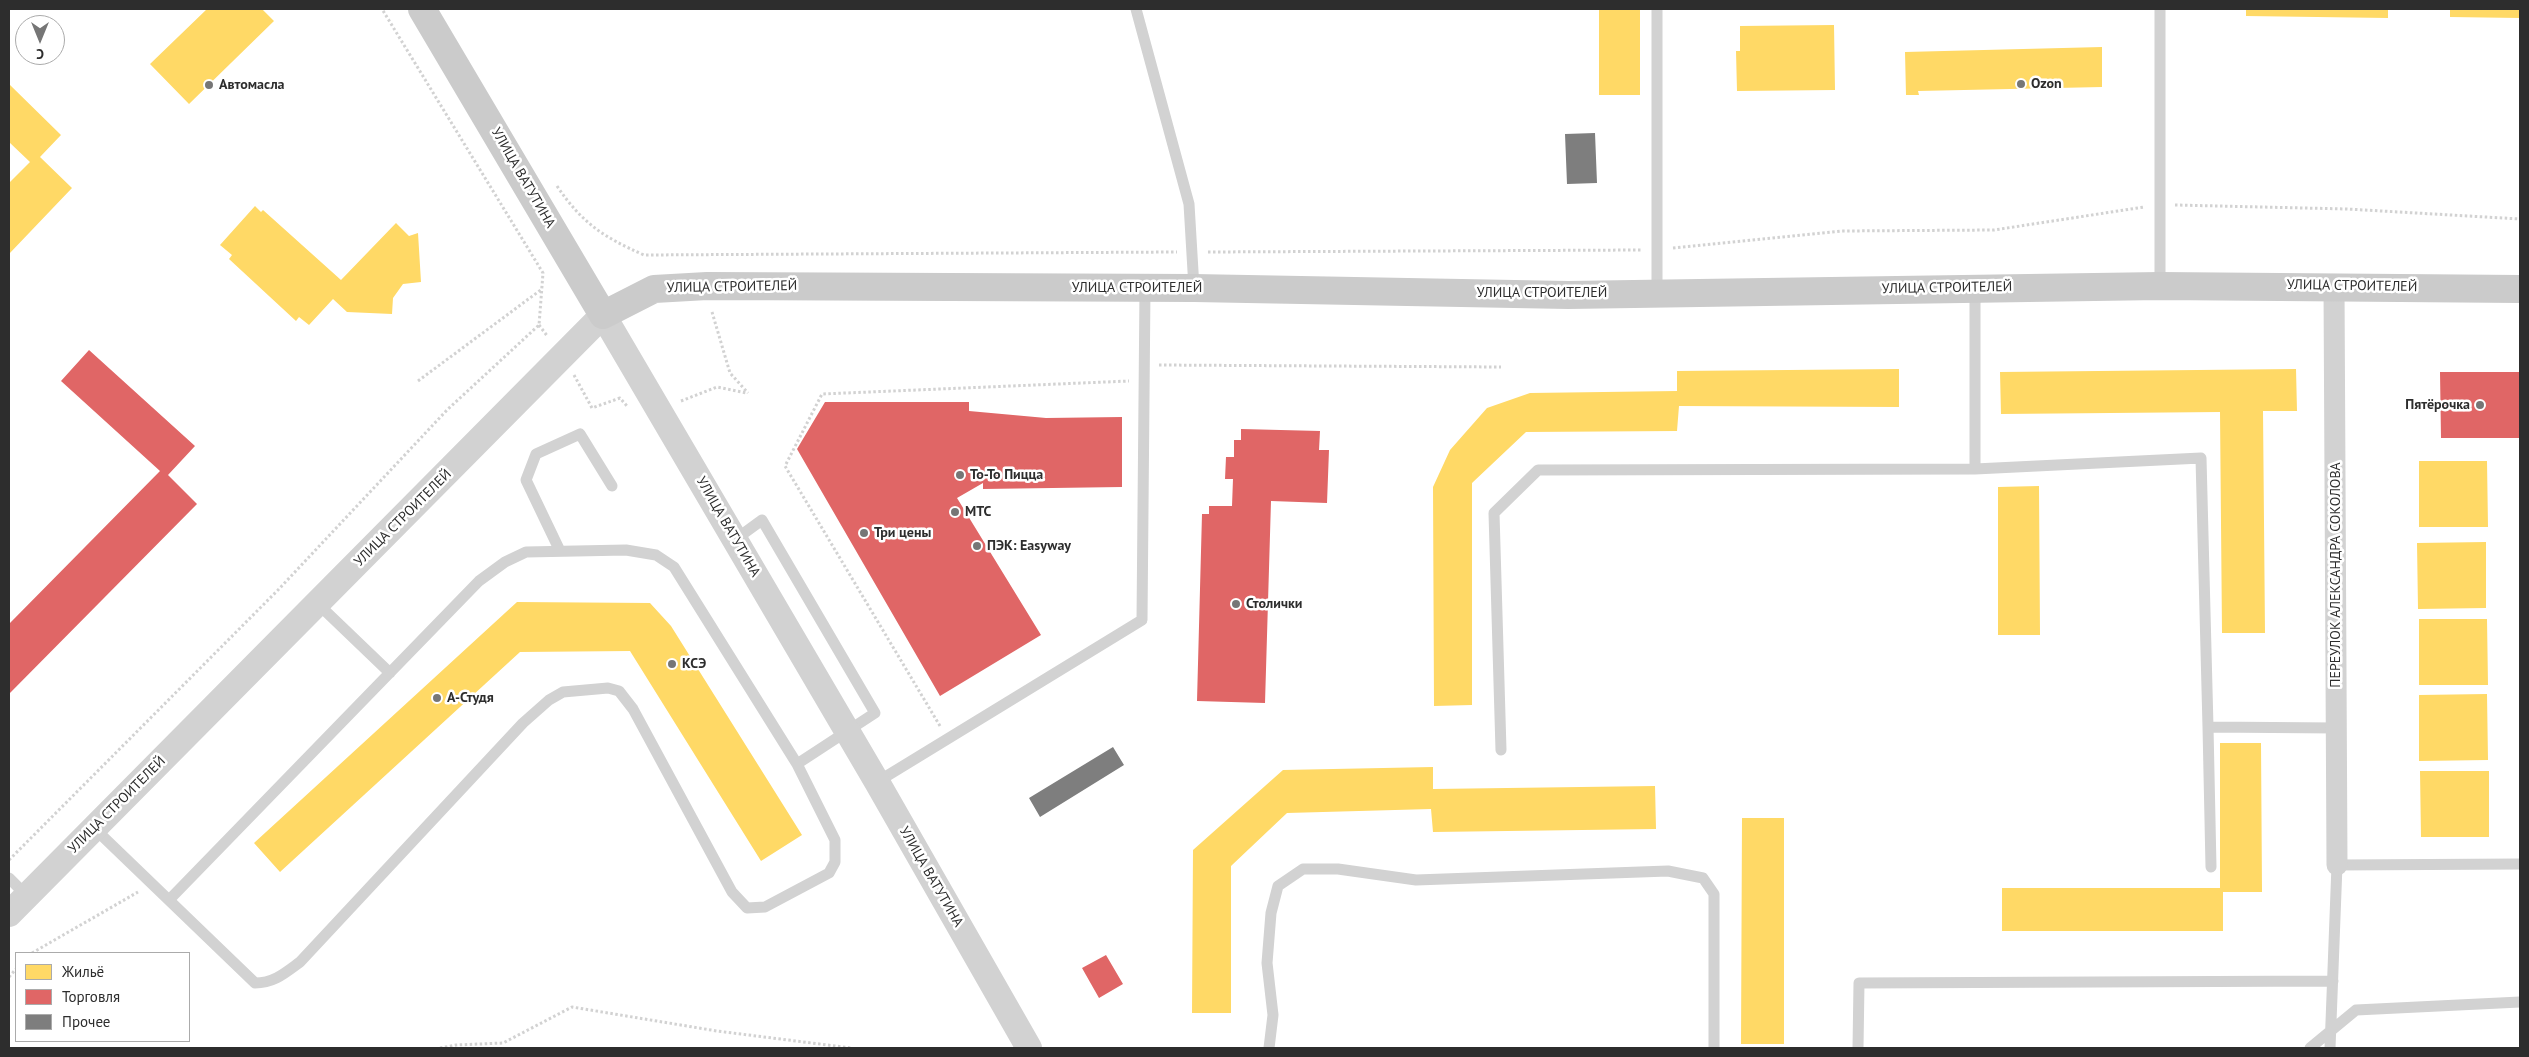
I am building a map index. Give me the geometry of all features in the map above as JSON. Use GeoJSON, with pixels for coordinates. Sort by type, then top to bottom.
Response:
{"type":"FeatureCollection","features":[{"type":"Feature","properties":{"kind":"main road","name":"УЛИЦА ВАТУТИНА"},"geometry":{"type":"LineString","coordinates":[[422,9],[603,315]]}},
{"type":"Feature","properties":{"kind":"main road","name":"УЛИЦА СТРОИТЕЛЕЙ"},"geometry":{"type":"LineString","coordinates":[[603,315],[654,289],[707,286],[1194,288],[1568,295],[1975,287],[2334,286],[2520,289]]}},
{"type":"Feature","properties":{"kind":"street","name":"ПЕРЕУЛОК АЛЕКСАНДРА СОКОЛОВА"},"geometry":{"type":"LineString","coordinates":[[2334,286],[2337,864]]}},
{"type":"Feature","properties":{"kind":"street","name":"УЛИЦА СТРОИТЕЛЕЙ"},"geometry":{"type":"LineString","coordinates":[[15,896],[94,828],[603,315]]}},
{"type":"Feature","properties":{"kind":"street","name":"УЛИЦА ВАТУТИНА"},"geometry":{"type":"LineString","coordinates":[[603,315],[736,539],[1029,1048]]}},
{"type":"Feature","properties":{"kind":"lane"},"geometry":{"type":"LineString","coordinates":[[1136,9],[1189,204],[1194,288]]}},
{"type":"Feature","properties":{"kind":"lane"},"geometry":{"type":"LineString","coordinates":[[1657,9],[1658,293]]}},
{"type":"Feature","properties":{"kind":"lane"},"geometry":{"type":"LineString","coordinates":[[2160,9],[2160,286]]}},
{"type":"Feature","properties":{"kind":"lane"},"geometry":{"type":"LineString","coordinates":[[1975,287],[1976,469]]}},
{"type":"Feature","properties":{"kind":"lane"},"geometry":{"type":"LineString","coordinates":[[877,782],[1142,620],[1146,369],[1145,288]]}},
{"type":"Feature","properties":{"kind":"lane"},"geometry":{"type":"LineString","coordinates":[[560,551],[526,480],[536,454],[580,434],[612,486]]}},
{"type":"Feature","properties":{"kind":"lane"},"geometry":{"type":"LineString","coordinates":[[1501,750],[1494,513],[1538,470],[1976,469],[2201,458],[2211,867]]}},
{"type":"Feature","properties":{"kind":"lane"},"geometry":{"type":"LineString","coordinates":[[736,539],[762,520],[875,713],[797,764]]}},
{"type":"Feature","properties":{"kind":"lane"},"geometry":{"type":"LineString","coordinates":[[94,828],[168,900],[255,984],[279,978],[300,962],[523,723],[549,700],[563,692],[608,688],[619,691],[633,709],[732,892],[747,908],[765,908],[829,873],[835,862],[835,840],[797,764],[674,567],[656,554],[626,550],[526,552],[504,562],[479,581],[168,900]]}},
{"type":"Feature","properties":{"kind":"lane"},"geometry":{"type":"LineString","coordinates":[[317,603],[390,673]]}},
{"type":"Feature","properties":{"kind":"lane"},"geometry":{"type":"LineString","coordinates":[[2208,727],[2337,728]]}},
{"type":"Feature","properties":{"kind":"lane"},"geometry":{"type":"LineString","coordinates":[[2330,1048],[2337,864],[2520,864]]}},
{"type":"Feature","properties":{"kind":"lane"},"geometry":{"type":"LineString","coordinates":[[1269,1048],[1273,1016],[1267,963],[1271,913],[1278,886],[1303,869],[1338,869],[1416,880],[1668,871],[1703,878],[1714,894],[1714,1048]]}},
{"type":"Feature","properties":{"kind":"lane"},"geometry":{"type":"LineString","coordinates":[[1858,1048],[1859,983],[2332,981]]}},
{"type":"Feature","properties":{"kind":"lane"},"geometry":{"type":"LineString","coordinates":[[2310,1048],[2356,1010],[2520,1002]]}},
{"type":"Feature","properties":{"kind":"path"},"geometry":{"type":"LineString","coordinates":[[382,9],[543,273],[539,325],[578,381],[592,408],[620,398],[632,411]]}},
{"type":"Feature","properties":{"kind":"path"},"geometry":{"type":"LineString","coordinates":[[553,179],[582,218],[613,241],[644,255],[1657,249],[1842,231],[1994,230],[2159,205],[2347,209],[2520,218]]}},
{"type":"Feature","properties":{"kind":"path"},"geometry":{"type":"LineString","coordinates":[[418,381],[542,289]]}},
{"type":"Feature","properties":{"kind":"path"},"geometry":{"type":"LineString","coordinates":[[678,402],[717,387],[748,393],[730,373],[712,312]]}},
{"type":"Feature","properties":{"kind":"path"},"geometry":{"type":"LineString","coordinates":[[9,860],[278,590],[447,410],[539,325]]}},
{"type":"Feature","properties":{"kind":"path"},"geometry":{"type":"LineString","coordinates":[[948,739],[785,466],[822,394],[1127,382],[1146,369],[1161,364],[1500,367]]}},
{"type":"Feature","properties":{"kind":"path"},"geometry":{"type":"LineString","coordinates":[[34,952],[152,884]]}},
{"type":"Feature","properties":{"kind":"path"},"geometry":{"type":"LineString","coordinates":[[440,1048],[503,1042],[572,1007],[717,1031],[851,1048]]}},
{"type":"Feature","properties":{"kind":"building: Жильё"},"geometry":{"type":"Polygon","coordinates":[[[207,9],[262,9],[274,21],[189,104],[150,64],[207,9]]]}},
{"type":"Feature","properties":{"kind":"building: Жильё"},"geometry":{"type":"Polygon","coordinates":[[[1599,9],[1640,9],[1640,95],[1599,95],[1599,9]]]}},
{"type":"Feature","properties":{"kind":"building: Жильё"},"geometry":{"type":"Polygon","coordinates":[[[2246,9],[2388,9],[2388,18],[2246,16],[2246,9]]]}},
{"type":"Feature","properties":{"kind":"building: Жильё"},"geometry":{"type":"Polygon","coordinates":[[[2450,9],[2520,9],[2520,18],[2450,17],[2450,9]]]}},
{"type":"Feature","properties":{"kind":"building: Жильё"},"geometry":{"type":"Polygon","coordinates":[[[1834,25],[1835,90],[1737,91],[1736,51],[1740,51],[1740,26],[1834,25]]]}},
{"type":"Feature","properties":{"kind":"building: Жильё"},"geometry":{"type":"Polygon","coordinates":[[[2102,47],[2102,87],[1918,91],[1919,95],[1906,95],[1905,52],[2102,47]]]}},
{"type":"Feature","properties":{"kind":"building: Жильё"},"geometry":{"type":"Polygon","coordinates":[[[9,84],[61,135],[40,157],[72,188],[9,254],[9,183],[30,162],[9,142],[9,84]]]}},
{"type":"Feature","properties":{"kind":"building: Жильё"},"geometry":{"type":"Polygon","coordinates":[[[255,206],[261,212],[263,210],[341,280],[396,223],[409,236],[418,233],[421,282],[403,284],[393,298],[392,314],[347,312],[333,299],[309,325],[299,317],[296,321],[229,259],[232,255],[220,245],[255,206]]]}},
{"type":"Feature","properties":{"kind":"building: Жильё"},"geometry":{"type":"Polygon","coordinates":[[[1899,369],[1899,407],[1679,406],[1677,431],[1526,432],[1472,483],[1472,705],[1434,706],[1433,487],[1450,450],[1487,408],[1530,393],[1677,391],[1677,371],[1899,369]]]}},
{"type":"Feature","properties":{"kind":"building: Жильё"},"geometry":{"type":"Polygon","coordinates":[[[2296,369],[2297,411],[2263,411],[2265,633],[2222,633],[2220,412],[2001,414],[2000,372],[2296,369]]]}},
{"type":"Feature","properties":{"kind":"building: Жильё"},"geometry":{"type":"Polygon","coordinates":[[[2419,461],[2487,461],[2488,527],[2419,527],[2419,461]]]}},
{"type":"Feature","properties":{"kind":"building: Жильё"},"geometry":{"type":"Polygon","coordinates":[[[2039,486],[2040,635],[1998,635],[1998,487],[2039,486]]]}},
{"type":"Feature","properties":{"kind":"building: Жильё"},"geometry":{"type":"Polygon","coordinates":[[[2486,542],[2486,608],[2418,609],[2417,543],[2486,542]]]}},
{"type":"Feature","properties":{"kind":"building: Жильё"},"geometry":{"type":"Polygon","coordinates":[[[517,602],[650,603],[671,626],[802,835],[761,861],[630,651],[520,652],[280,872],[254,843],[517,602]]]}},
{"type":"Feature","properties":{"kind":"building: Жильё"},"geometry":{"type":"Polygon","coordinates":[[[2419,619],[2487,619],[2488,685],[2419,685],[2419,619]]]}},
{"type":"Feature","properties":{"kind":"building: Жильё"},"geometry":{"type":"Polygon","coordinates":[[[2487,694],[2488,760],[2419,761],[2419,695],[2487,694]]]}},
{"type":"Feature","properties":{"kind":"building: Жильё"},"geometry":{"type":"Polygon","coordinates":[[[2220,743],[2261,743],[2262,892],[2223,892],[2223,931],[2002,931],[2002,888],[2220,888],[2220,743]]]}},
{"type":"Feature","properties":{"kind":"building: Жильё"},"geometry":{"type":"Polygon","coordinates":[[[1433,767],[1433,789],[1655,786],[1656,829],[1433,832],[1431,809],[1287,813],[1231,866],[1231,1013],[1192,1013],[1193,850],[1283,770],[1433,767]]]}},
{"type":"Feature","properties":{"kind":"building: Жильё"},"geometry":{"type":"Polygon","coordinates":[[[2420,771],[2489,771],[2489,837],[2421,837],[2420,771]]]}},
{"type":"Feature","properties":{"kind":"building: Жильё"},"geometry":{"type":"Polygon","coordinates":[[[1742,818],[1784,818],[1784,1044],[1741,1044],[1742,818]]]}},
{"type":"Feature","properties":{"kind":"building: Торговля"},"geometry":{"type":"Polygon","coordinates":[[[89,350],[195,446],[168,475],[197,504],[9,694],[9,624],[160,471],[61,381],[89,350]]]}},
{"type":"Feature","properties":{"kind":"building: Торговля","name":"Пятёрочка"},"geometry":{"type":"Polygon","coordinates":[[[2440,372],[2520,372],[2520,438],[2441,438],[2440,372]]]}},
{"type":"Feature","properties":{"kind":"building: Торговля"},"geometry":{"type":"Polygon","coordinates":[[[825,402],[969,402],[969,411],[1046,418],[1122,417],[1122,487],[983,489],[983,483],[957,498],[1041,635],[940,696],[797,449],[825,402]]]}},
{"type":"Feature","properties":{"kind":"building: Торговля"},"geometry":{"type":"Polygon","coordinates":[[[1241,429],[1320,431],[1319,450],[1329,450],[1327,503],[1271,501],[1265,703],[1197,701],[1202,514],[1209,514],[1209,506],[1232,506],[1233,479],[1225,479],[1226,457],[1234,457],[1234,440],[1241,440],[1241,429]]]}},
{"type":"Feature","properties":{"kind":"building: Торговля"},"geometry":{"type":"Polygon","coordinates":[[[1106,955],[1123,984],[1099,998],[1082,968],[1106,955]]]}},
{"type":"Feature","properties":{"kind":"building: Прочее"},"geometry":{"type":"Polygon","coordinates":[[[1595,133],[1597,183],[1567,184],[1565,134],[1595,133]]]}},
{"type":"Feature","properties":{"kind":"building: Прочее"},"geometry":{"type":"Polygon","coordinates":[[[1113,747],[1124,765],[1040,817],[1029,798],[1113,747]]]}},
{"type":"Feature","properties":{"kind":"place","name":"Ozon"},"geometry":{"type":"Point","coordinates":[2021,84]}},
{"type":"Feature","properties":{"kind":"place","name":"Автомасла"},"geometry":{"type":"Point","coordinates":[209,85]}},
{"type":"Feature","properties":{"kind":"place","name":"Пятёрочка"},"geometry":{"type":"Point","coordinates":[2480,405]}},
{"type":"Feature","properties":{"kind":"place","name":"То-То Пицца"},"geometry":{"type":"Point","coordinates":[960,475]}},
{"type":"Feature","properties":{"kind":"place","name":"МТС"},"geometry":{"type":"Point","coordinates":[955,512]}},
{"type":"Feature","properties":{"kind":"place","name":"Три цены"},"geometry":{"type":"Point","coordinates":[864,533]}},
{"type":"Feature","properties":{"kind":"place","name":"ПЭК: Easyway"},"geometry":{"type":"Point","coordinates":[977,546]}},
{"type":"Feature","properties":{"kind":"place","name":"Столички"},"geometry":{"type":"Point","coordinates":[1236,604]}},
{"type":"Feature","properties":{"kind":"place","name":"КСЭ"},"geometry":{"type":"Point","coordinates":[672,664]}},
{"type":"Feature","properties":{"kind":"place","name":"А-Студя"},"geometry":{"type":"Point","coordinates":[437,698]}}]}
